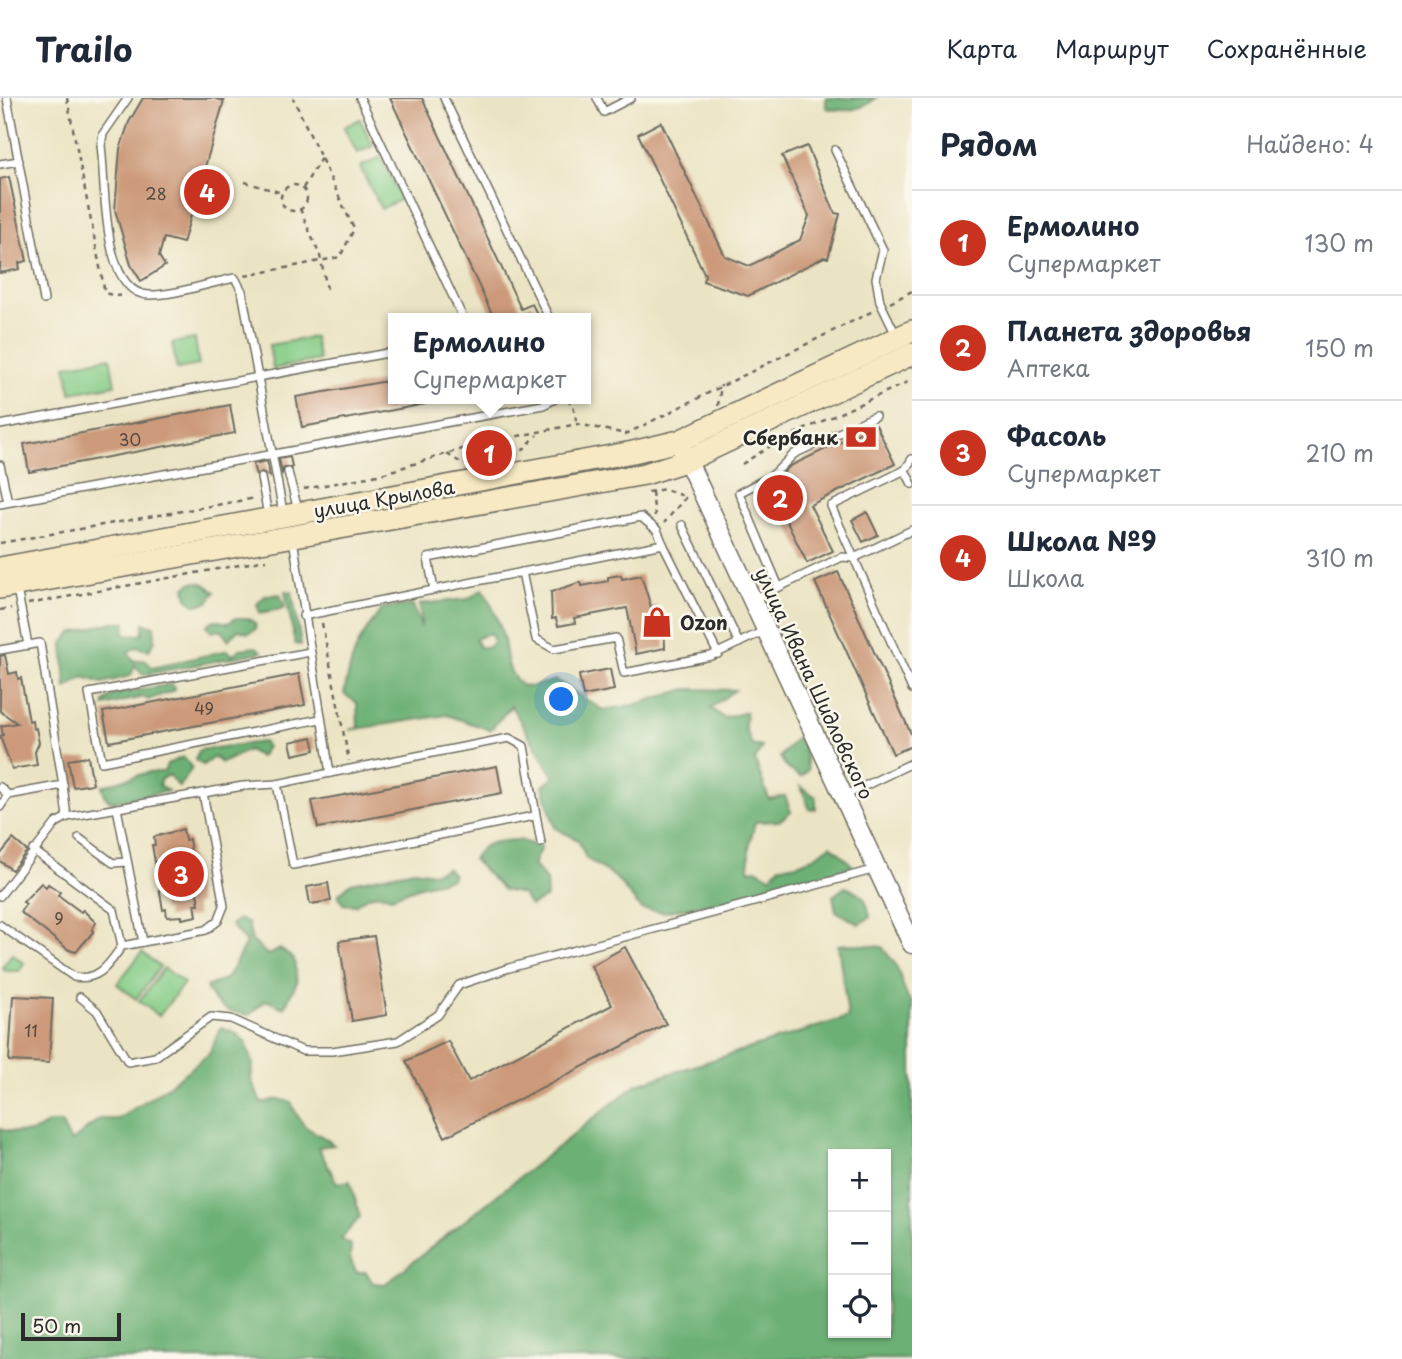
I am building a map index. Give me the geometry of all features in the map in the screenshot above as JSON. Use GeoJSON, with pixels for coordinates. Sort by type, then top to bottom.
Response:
{"type":"FeatureCollection","features":[{"type":"Feature","properties":{"kind":"main road","name":"улица Крылова"},"geometry":{"type":"LineString","coordinates":[[0,568],[286,521],[645,474],[683,451],[905,334]]}},
{"type":"Feature","properties":{"kind":"main road","name":"улица Крылова"},"geometry":{"type":"LineString","coordinates":[[683,451],[912,354]]}},
{"type":"Feature","properties":{"kind":"main road","name":"улица Крылова"},"geometry":{"type":"LineString","coordinates":[[12,593],[286,521]]}},
{"type":"Feature","properties":{"kind":"street","name":"улица Ивана Шидловского"},"geometry":{"type":"LineString","coordinates":[[683,451],[912,944]]}},
{"type":"Feature","properties":{"kind":"lane"},"geometry":{"type":"LineString","coordinates":[[7,98],[44,300]]}},
{"type":"Feature","properties":{"kind":"lane"},"geometry":{"type":"LineString","coordinates":[[128,98],[103,134],[101,146],[107,230],[128,287],[136,293],[150,295],[235,278],[242,291],[330,773]]}},
{"type":"Feature","properties":{"kind":"lane"},"geometry":{"type":"LineString","coordinates":[[360,98],[461,313]]}},
{"type":"Feature","properties":{"kind":"lane"},"geometry":{"type":"LineString","coordinates":[[444,98],[547,313]]}},
{"type":"Feature","properties":{"kind":"lane"},"geometry":{"type":"LineString","coordinates":[[597,98],[604,112],[631,98]]}},
{"type":"Feature","properties":{"kind":"lane"},"geometry":{"type":"LineString","coordinates":[[835,150],[883,250],[876,278],[883,307],[905,334]]}},
{"type":"Feature","properties":{"kind":"lane"},"geometry":{"type":"LineString","coordinates":[[0,164],[19,161]]}},
{"type":"Feature","properties":{"kind":"lane"},"geometry":{"type":"LineString","coordinates":[[0,425],[388,353]]}},
{"type":"Feature","properties":{"kind":"lane"},"geometry":{"type":"LineString","coordinates":[[0,465],[4,503],[545,404]]}},
{"type":"Feature","properties":{"kind":"lane"},"geometry":{"type":"LineString","coordinates":[[779,587],[739,493],[773,475],[794,454],[875,416]]}},
{"type":"Feature","properties":{"kind":"lane"},"geometry":{"type":"LineString","coordinates":[[912,459],[905,470],[831,506],[912,689]]}},
{"type":"Feature","properties":{"kind":"lane"},"geometry":{"type":"LineString","coordinates":[[905,470],[912,484]]}},
{"type":"Feature","properties":{"kind":"lane"},"geometry":{"type":"LineString","coordinates":[[286,521],[293,492],[288,472]]}},
{"type":"Feature","properties":{"kind":"lane"},"geometry":{"type":"LineString","coordinates":[[261,478],[265,497],[286,521]]}},
{"type":"Feature","properties":{"kind":"lane"},"geometry":{"type":"LineString","coordinates":[[434,590],[428,558],[640,517],[657,530],[718,654]]}},
{"type":"Feature","properties":{"kind":"lane"},"geometry":{"type":"LineString","coordinates":[[682,525],[739,643]]}},
{"type":"Feature","properties":{"kind":"lane"},"geometry":{"type":"LineString","coordinates":[[754,599],[842,557],[854,558],[912,530]]}},
{"type":"Feature","properties":{"kind":"lane"},"geometry":{"type":"LineString","coordinates":[[303,616],[663,544]]}},
{"type":"Feature","properties":{"kind":"lane"},"geometry":{"type":"LineString","coordinates":[[522,572],[536,639],[554,649],[616,638],[624,673],[718,654],[767,629]]}},
{"type":"Feature","properties":{"kind":"lane"},"geometry":{"type":"LineString","coordinates":[[12,593],[28,645]]}},
{"type":"Feature","properties":{"kind":"lane"},"geometry":{"type":"LineString","coordinates":[[0,649],[40,643],[67,817]]}},
{"type":"Feature","properties":{"kind":"lane"},"geometry":{"type":"LineString","coordinates":[[310,652],[89,693],[102,762],[320,719]]}},
{"type":"Feature","properties":{"kind":"lane"},"geometry":{"type":"LineString","coordinates":[[0,896],[33,850],[56,823],[67,817],[203,793],[277,784],[509,738],[524,746],[534,816],[541,843]]}},
{"type":"Feature","properties":{"kind":"lane"},"geometry":{"type":"LineString","coordinates":[[843,796],[912,763]]}},
{"type":"Feature","properties":{"kind":"lane"},"geometry":{"type":"LineString","coordinates":[[277,784],[293,865],[534,816]]}},
{"type":"Feature","properties":{"kind":"lane"},"geometry":{"type":"LineString","coordinates":[[0,807],[8,794],[64,785]]}},
{"type":"Feature","properties":{"kind":"lane"},"geometry":{"type":"LineString","coordinates":[[0,787],[8,794]]}},
{"type":"Feature","properties":{"kind":"lane"},"geometry":{"type":"LineString","coordinates":[[0,925],[74,977],[86,979],[103,972],[122,946],[206,930],[218,921],[224,906],[203,793]]}},
{"type":"Feature","properties":{"kind":"lane"},"geometry":{"type":"LineString","coordinates":[[117,808],[143,942]]}},
{"type":"Feature","properties":{"kind":"lane"},"geometry":{"type":"LineString","coordinates":[[79,838],[113,863],[127,862]]}},
{"type":"Feature","properties":{"kind":"lane"},"geometry":{"type":"LineString","coordinates":[[33,850],[114,910],[122,946]]}},
{"type":"Feature","properties":{"kind":"lane"},"geometry":{"type":"LineString","coordinates":[[80,997],[97,1011],[128,1062],[155,1057],[211,1017],[231,1018],[303,1051],[332,1051],[387,1043],[419,1030],[439,1015],[458,985],[509,968],[877,869]]}},
{"type":"Feature","properties":{"kind":"path"},"geometry":{"type":"LineString","coordinates":[[67,98],[105,293],[115,296],[136,293]]}},
{"type":"Feature","properties":{"kind":"path"},"geometry":{"type":"LineString","coordinates":[[235,278],[340,257],[354,229],[293,98]]}},
{"type":"Feature","properties":{"kind":"path"},"geometry":{"type":"LineString","coordinates":[[300,209],[306,202],[303,188],[321,158]]}},
{"type":"Feature","properties":{"kind":"path"},"geometry":{"type":"LineString","coordinates":[[245,182],[282,193]]}},
{"type":"Feature","properties":{"kind":"path"},"geometry":{"type":"LineString","coordinates":[[282,193],[294,185],[303,188]]}},
{"type":"Feature","properties":{"kind":"path"},"geometry":{"type":"LineString","coordinates":[[282,193],[286,207],[300,209]]}},
{"type":"Feature","properties":{"kind":"path"},"geometry":{"type":"LineString","coordinates":[[300,209],[321,261],[327,289]]}},
{"type":"Feature","properties":{"kind":"path"},"geometry":{"type":"LineString","coordinates":[[293,492],[378,475],[475,446],[537,435],[577,424],[626,434],[912,292]]}},
{"type":"Feature","properties":{"kind":"path"},"geometry":{"type":"LineString","coordinates":[[743,464],[777,442],[912,380]]}},
{"type":"Feature","properties":{"kind":"path"},"geometry":{"type":"LineString","coordinates":[[717,410],[721,385]]}},
{"type":"Feature","properties":{"kind":"path"},"geometry":{"type":"LineString","coordinates":[[572,404],[577,424]]}},
{"type":"Feature","properties":{"kind":"path"},"geometry":{"type":"LineString","coordinates":[[447,454],[463,464],[520,453],[537,435]]}},
{"type":"Feature","properties":{"kind":"path"},"geometry":{"type":"LineString","coordinates":[[638,494],[665,489],[686,497],[657,530]]}},
{"type":"Feature","properties":{"kind":"path"},"geometry":{"type":"LineString","coordinates":[[652,491],[657,530]]}},
{"type":"Feature","properties":{"kind":"path"},"geometry":{"type":"LineString","coordinates":[[0,543],[265,497]]}},
{"type":"Feature","properties":{"kind":"path"},"geometry":{"type":"LineString","coordinates":[[0,610],[12,593],[267,559]]}},
{"type":"Feature","properties":{"kind":"path"},"geometry":{"type":"LineString","coordinates":[[320,613],[351,769]]}},
{"type":"Feature","properties":{"kind":"green space"},"geometry":{"type":"Polygon","coordinates":[[[826,98],[876,98],[859,108],[840,110],[826,108],[826,98]]]}},
{"type":"Feature","properties":{"kind":"green space"},"geometry":{"type":"Polygon","coordinates":[[[360,119],[373,146],[357,153],[344,127],[360,119]]]}},
{"type":"Feature","properties":{"kind":"green space"},"geometry":{"type":"Polygon","coordinates":[[[381,157],[401,199],[381,209],[360,167],[381,157]]]}},
{"type":"Feature","properties":{"kind":"green space"},"geometry":{"type":"Polygon","coordinates":[[[314,337],[319,360],[273,369],[269,345],[314,337]]]}},
{"type":"Feature","properties":{"kind":"green space"},"geometry":{"type":"Polygon","coordinates":[[[195,339],[199,365],[177,369],[172,343],[195,339]]]}},
{"type":"Feature","properties":{"kind":"green space"},"geometry":{"type":"Polygon","coordinates":[[[110,357],[115,385],[71,393],[66,366],[110,357]]]}},
{"type":"Feature","properties":{"kind":"green space"},"geometry":{"type":"Polygon","coordinates":[[[193,582],[203,583],[215,592],[208,602],[196,605],[187,598],[185,587],[193,582]]]}},
{"type":"Feature","properties":{"kind":"green space"},"geometry":{"type":"Polygon","coordinates":[[[483,589],[500,627],[510,670],[521,685],[529,687],[556,680],[603,710],[634,705],[686,689],[735,690],[710,708],[724,718],[746,712],[745,728],[752,745],[762,747],[755,760],[769,799],[785,796],[791,812],[779,821],[755,822],[749,847],[749,870],[756,869],[770,877],[780,866],[807,860],[831,845],[853,866],[727,900],[664,912],[641,909],[616,878],[586,858],[578,840],[555,828],[543,786],[554,777],[511,706],[490,730],[447,715],[349,730],[358,728],[357,703],[344,694],[350,668],[361,638],[383,608],[413,605],[421,627],[420,604],[468,599],[483,589]],[[489,633],[475,639],[479,647],[489,647],[494,640],[489,633]]]}},
{"type":"Feature","properties":{"kind":"green space"},"geometry":{"type":"Polygon","coordinates":[[[285,591],[292,592],[301,645],[295,644],[285,591]]]}},
{"type":"Feature","properties":{"kind":"green space"},"geometry":{"type":"Polygon","coordinates":[[[280,594],[285,608],[260,613],[257,604],[265,596],[280,594]]]}},
{"type":"Feature","properties":{"kind":"green space"},"geometry":{"type":"Polygon","coordinates":[[[236,618],[248,618],[255,623],[256,629],[248,633],[238,630],[228,640],[221,630],[211,632],[207,625],[214,620],[228,623],[236,618]]]}},
{"type":"Feature","properties":{"kind":"green space"},"geometry":{"type":"Polygon","coordinates":[[[113,622],[126,622],[124,634],[142,635],[144,623],[154,626],[155,640],[149,650],[136,647],[128,652],[134,661],[146,660],[152,668],[228,650],[232,655],[240,649],[256,647],[262,652],[143,675],[135,665],[131,676],[102,683],[84,677],[66,688],[63,643],[72,633],[113,622]]]}},
{"type":"Feature","properties":{"kind":"green space"},"geometry":{"type":"Polygon","coordinates":[[[172,684],[175,690],[148,700],[143,697],[104,706],[104,702],[113,695],[172,684]]]}},
{"type":"Feature","properties":{"kind":"green space"},"geometry":{"type":"Polygon","coordinates":[[[796,738],[803,742],[808,770],[801,777],[787,768],[780,757],[796,738]]]}},
{"type":"Feature","properties":{"kind":"green space"},"geometry":{"type":"Polygon","coordinates":[[[263,742],[267,747],[260,757],[248,750],[222,763],[214,757],[203,765],[195,760],[199,750],[263,742]]]}},
{"type":"Feature","properties":{"kind":"green space"},"geometry":{"type":"Polygon","coordinates":[[[183,757],[192,768],[179,787],[169,775],[161,779],[159,785],[168,791],[112,802],[106,798],[102,786],[149,772],[164,772],[167,764],[183,757]]]}},
{"type":"Feature","properties":{"kind":"green space"},"geometry":{"type":"Polygon","coordinates":[[[801,787],[816,797],[816,809],[810,810],[801,787]]]}},
{"type":"Feature","properties":{"kind":"green space"},"geometry":{"type":"Polygon","coordinates":[[[519,840],[541,847],[533,865],[546,880],[547,897],[530,906],[522,894],[503,890],[473,859],[487,845],[498,841],[519,840]]]}},
{"type":"Feature","properties":{"kind":"green space"},"geometry":{"type":"Polygon","coordinates":[[[447,868],[453,875],[451,879],[420,886],[392,897],[373,895],[355,905],[343,904],[338,895],[351,883],[414,870],[433,873],[447,868]]]}},
{"type":"Feature","properties":{"kind":"green space"},"geometry":{"type":"Polygon","coordinates":[[[845,887],[860,894],[867,905],[870,917],[859,924],[836,911],[833,896],[845,887]]]}},
{"type":"Feature","properties":{"kind":"green space"},"geometry":{"type":"Polygon","coordinates":[[[238,919],[248,923],[252,941],[268,955],[280,949],[294,959],[297,982],[284,1008],[266,1000],[249,1015],[241,1014],[223,1008],[213,1000],[206,987],[227,978],[246,943],[231,925],[238,919]]]}},
{"type":"Feature","properties":{"kind":"green space"},"geometry":{"type":"Polygon","coordinates":[[[838,945],[882,947],[896,965],[907,997],[912,1003],[912,1359],[0,1359],[0,1129],[26,1133],[48,1123],[61,1123],[71,1142],[99,1119],[118,1119],[168,1086],[209,1054],[221,1027],[238,1034],[245,1041],[253,1064],[251,1079],[261,1103],[279,1099],[291,1102],[305,1126],[334,1145],[318,1147],[337,1183],[350,1181],[360,1217],[341,1239],[351,1245],[350,1258],[356,1272],[366,1272],[373,1283],[385,1284],[637,1084],[848,1017],[838,945]]]}},
{"type":"Feature","properties":{"kind":"green space"},"geometry":{"type":"Polygon","coordinates":[[[142,952],[160,967],[136,999],[117,984],[142,952]]]}},
{"type":"Feature","properties":{"kind":"green space"},"geometry":{"type":"Polygon","coordinates":[[[12,954],[24,963],[19,971],[5,971],[2,967],[12,954]]]}},
{"type":"Feature","properties":{"kind":"green space"},"geometry":{"type":"Polygon","coordinates":[[[164,968],[184,983],[159,1016],[139,1001],[164,968]]]}},
{"type":"Feature","properties":{"kind":"building"},"geometry":{"type":"Polygon","coordinates":[[[143,98],[213,98],[224,101],[183,243],[164,238],[159,256],[165,266],[141,281],[131,265],[115,210],[120,149],[129,122],[143,98]]]}},
{"type":"Feature","properties":{"kind":"building"},"geometry":{"type":"Polygon","coordinates":[[[390,98],[422,98],[521,309],[532,304],[536,313],[492,313],[390,98]]]}},
{"type":"Feature","properties":{"kind":"building"},"geometry":{"type":"Polygon","coordinates":[[[661,122],[725,256],[749,266],[800,240],[809,216],[782,156],[807,146],[835,213],[840,214],[828,258],[824,257],[748,296],[703,281],[705,275],[638,134],[661,122]]]}},
{"type":"Feature","properties":{"kind":"building"},"geometry":{"type":"Polygon","coordinates":[[[9,177],[27,261],[19,263],[20,269],[0,273],[0,179],[9,177]]]}},
{"type":"Feature","properties":{"kind":"building"},"geometry":{"type":"Polygon","coordinates":[[[388,381],[388,404],[426,404],[302,427],[296,397],[388,381]]]}},
{"type":"Feature","properties":{"kind":"building"},"geometry":{"type":"Polygon","coordinates":[[[230,405],[235,433],[29,472],[24,444],[230,405]]]}},
{"type":"Feature","properties":{"kind":"building"},"geometry":{"type":"Polygon","coordinates":[[[876,425],[895,464],[810,505],[833,551],[807,563],[776,500],[780,486],[775,481],[790,466],[876,425]]]}},
{"type":"Feature","properties":{"kind":"building"},"geometry":{"type":"Polygon","coordinates":[[[290,457],[292,467],[284,467],[282,473],[279,459],[290,457]]]}},
{"type":"Feature","properties":{"kind":"building"},"geometry":{"type":"Polygon","coordinates":[[[267,461],[270,477],[262,472],[256,475],[253,464],[267,461]]]}},
{"type":"Feature","properties":{"kind":"building"},"geometry":{"type":"Polygon","coordinates":[[[867,512],[878,535],[863,542],[852,520],[867,512]]]}},
{"type":"Feature","properties":{"kind":"building"},"geometry":{"type":"Polygon","coordinates":[[[838,572],[912,736],[912,746],[893,754],[815,582],[838,572]]]}},
{"type":"Feature","properties":{"kind":"building"},"geometry":{"type":"Polygon","coordinates":[[[621,575],[622,579],[641,575],[651,607],[657,606],[659,620],[664,619],[665,648],[636,654],[627,608],[574,618],[575,623],[558,626],[556,618],[552,619],[551,592],[581,582],[582,586],[608,581],[608,577],[621,575]]]}},
{"type":"Feature","properties":{"kind":"building"},"geometry":{"type":"Polygon","coordinates":[[[5,655],[9,674],[17,672],[18,679],[21,678],[29,721],[32,720],[33,729],[36,728],[39,743],[35,752],[37,765],[12,769],[0,736],[3,735],[1,726],[17,723],[0,711],[0,656],[5,655]]]}},
{"type":"Feature","properties":{"kind":"building"},"geometry":{"type":"Polygon","coordinates":[[[610,669],[614,690],[583,696],[579,675],[610,669]]]}},
{"type":"Feature","properties":{"kind":"building"},"geometry":{"type":"Polygon","coordinates":[[[299,674],[305,705],[109,742],[103,712],[299,674]]]}},
{"type":"Feature","properties":{"kind":"building"},"geometry":{"type":"Polygon","coordinates":[[[312,737],[315,750],[293,755],[290,742],[312,737]]]}},
{"type":"Feature","properties":{"kind":"building"},"geometry":{"type":"Polygon","coordinates":[[[88,757],[93,784],[73,787],[68,760],[88,757]]]}},
{"type":"Feature","properties":{"kind":"building"},"geometry":{"type":"Polygon","coordinates":[[[497,766],[502,793],[318,828],[312,801],[497,766]]]}},
{"type":"Feature","properties":{"kind":"building"},"geometry":{"type":"Polygon","coordinates":[[[183,829],[185,840],[189,839],[199,904],[195,904],[197,916],[182,919],[182,916],[167,917],[166,909],[163,910],[152,845],[155,845],[154,837],[183,829]]]}},
{"type":"Feature","properties":{"kind":"building"},"geometry":{"type":"Polygon","coordinates":[[[13,839],[27,851],[12,870],[0,861],[0,855],[13,839]]]}},
{"type":"Feature","properties":{"kind":"building"},"geometry":{"type":"Polygon","coordinates":[[[41,883],[60,892],[58,895],[81,912],[83,910],[96,923],[92,929],[94,931],[76,952],[69,950],[20,912],[26,904],[23,902],[41,883]]]}},
{"type":"Feature","properties":{"kind":"building"},"geometry":{"type":"Polygon","coordinates":[[[328,883],[331,901],[310,904],[307,887],[328,883]]]}},
{"type":"Feature","properties":{"kind":"building"},"geometry":{"type":"Polygon","coordinates":[[[374,936],[387,1015],[352,1021],[339,941],[374,936]]]}},
{"type":"Feature","properties":{"kind":"building"},"geometry":{"type":"Polygon","coordinates":[[[625,947],[666,1024],[445,1137],[406,1061],[448,1041],[469,1081],[612,1005],[591,966],[625,947]]]}},
{"type":"Feature","properties":{"kind":"building"},"geometry":{"type":"Polygon","coordinates":[[[13,996],[53,998],[49,1063],[9,1061],[13,996]]]}},
{"type":"Feature","properties":{"kind":"place","name":"Школа №9"},"geometry":{"type":"Point","coordinates":[207,192]}},
{"type":"Feature","properties":{"kind":"place","name":"Сбербанк"},"geometry":{"type":"Point","coordinates":[861,437]}},
{"type":"Feature","properties":{"kind":"place","name":"Ермолино"},"geometry":{"type":"Point","coordinates":[489,453]}},
{"type":"Feature","properties":{"kind":"place","name":"Планета здоровья"},"geometry":{"type":"Point","coordinates":[780,498]}},
{"type":"Feature","properties":{"kind":"place","name":"Ozon"},"geometry":{"type":"Point","coordinates":[657,622]}},
{"type":"Feature","properties":{"kind":"place","name":"Фасоль"},"geometry":{"type":"Point","coordinates":[181,874]}}]}
